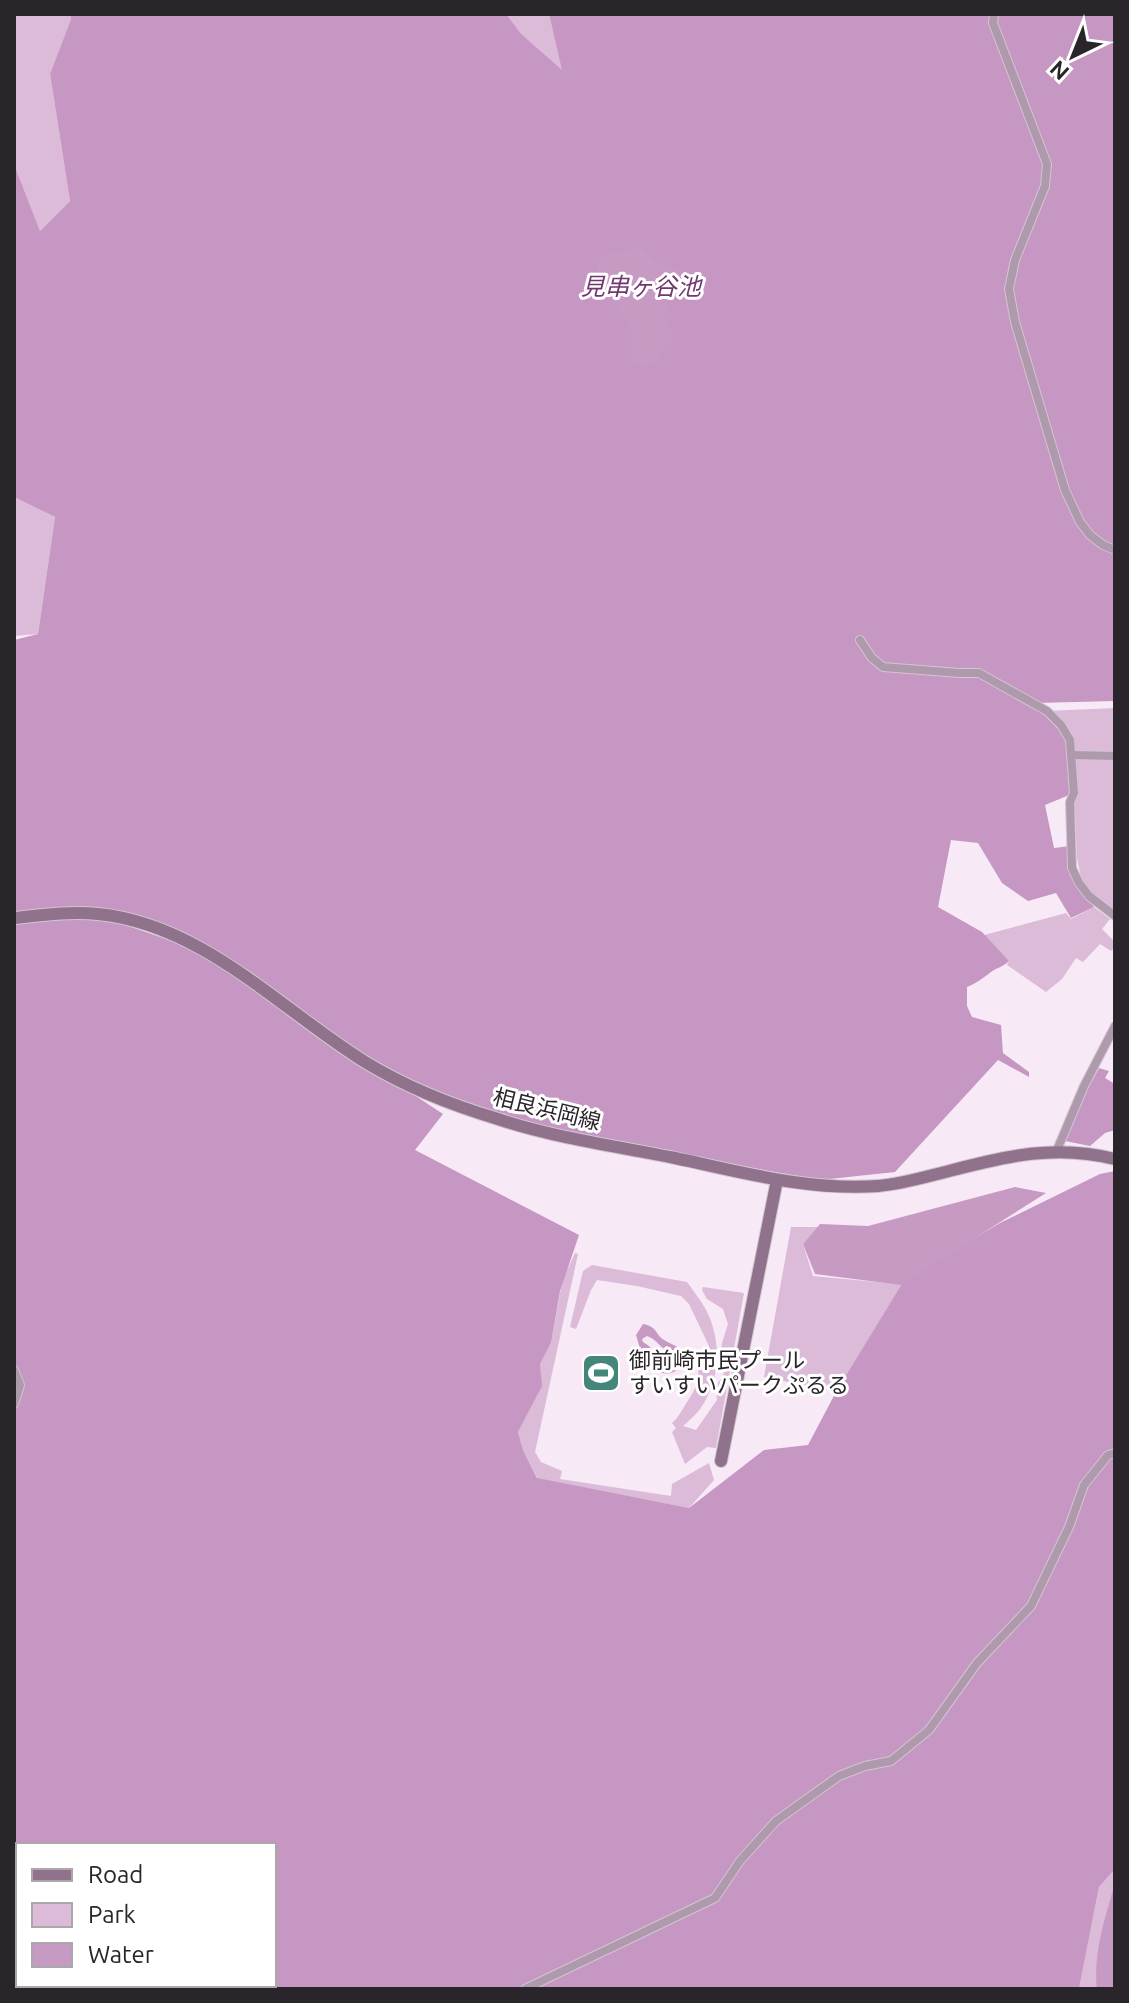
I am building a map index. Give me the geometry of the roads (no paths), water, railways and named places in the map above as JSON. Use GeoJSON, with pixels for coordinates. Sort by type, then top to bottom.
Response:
{"type":"FeatureCollection","features":[{"type":"Feature","properties":{"kind":"main road","name":"相良浜岡線"},"geometry":{"type":"LineString","coordinates":[[14,918],[69,913],[99,914],[168,931],[222,961],[365,1062],[408,1085],[449,1103],[550,1133],[813,1186],[900,1183],[992,1160],[1057,1150],[1115,1159]]}},
{"type":"Feature","properties":{"kind":"main road"},"geometry":{"type":"LineString","coordinates":[[721,1461],[777,1180]]}},
{"type":"Feature","properties":{"kind":"street"},"geometry":{"type":"LineString","coordinates":[[994,14],[993,23],[1047,164],[1045,186],[1015,260],[1009,289],[1015,322],[1059,473],[1072,507],[1090,535],[1115,550]]}},
{"type":"Feature","properties":{"kind":"street"},"geometry":{"type":"LineString","coordinates":[[860,640],[872,658],[883,667],[979,673],[1047,711],[1061,725],[1070,740],[1074,793],[1070,802],[1072,868],[1089,896],[1115,916]]}},
{"type":"Feature","properties":{"kind":"street"},"geometry":{"type":"LineString","coordinates":[[1071,755],[1115,756]]}},
{"type":"Feature","properties":{"kind":"street"},"geometry":{"type":"LineString","coordinates":[[1057,1150],[1084,1086],[1115,1026]]}},
{"type":"Feature","properties":{"kind":"street"},"geometry":{"type":"LineString","coordinates":[[14,1370],[20,1385],[14,1404]]}},
{"type":"Feature","properties":{"kind":"street"},"geometry":{"type":"LineString","coordinates":[[525,1989],[715,1898],[740,1861],[776,1821],[839,1776],[865,1766],[891,1761],[929,1730],[977,1663],[1031,1606],[1069,1527],[1084,1485],[1108,1455],[1115,1453]]}},
{"type":"Feature","properties":{"kind":"water","name":"見串ヶ谷池"},"geometry":{"type":"Polygon","coordinates":[[[641,248],[655,261],[685,277],[669,299],[664,319],[675,337],[660,353],[660,359],[648,367],[633,361],[632,331],[608,292],[589,290],[585,286],[597,272],[601,256],[641,248]]]}},
{"type":"Feature","properties":{"kind":"water"},"geometry":{"type":"Polygon","coordinates":[[[1015,1187],[1046,1193],[901,1285],[815,1274],[803,1244],[820,1224],[868,1226],[1015,1187]]]}},
{"type":"Feature","properties":{"kind":"water"},"geometry":{"type":"Polygon","coordinates":[[[643,1324],[682,1350],[684,1360],[676,1371],[657,1372],[661,1367],[674,1363],[676,1357],[650,1337],[642,1339],[643,1342],[654,1352],[660,1365],[654,1370],[645,1353],[641,1352],[636,1335],[643,1324]]]}},
{"type":"Feature","properties":{"kind":"water"},"geometry":{"type":"Polygon","coordinates":[[[1115,1884],[1115,1989],[1097,1989],[1098,1949],[1115,1884]]]}},
{"type":"Feature","properties":{"kind":"place","name":"御前崎市民プール すいすいパークぷるる"},"geometry":{"type":"Point","coordinates":[601,1373]}}]}
